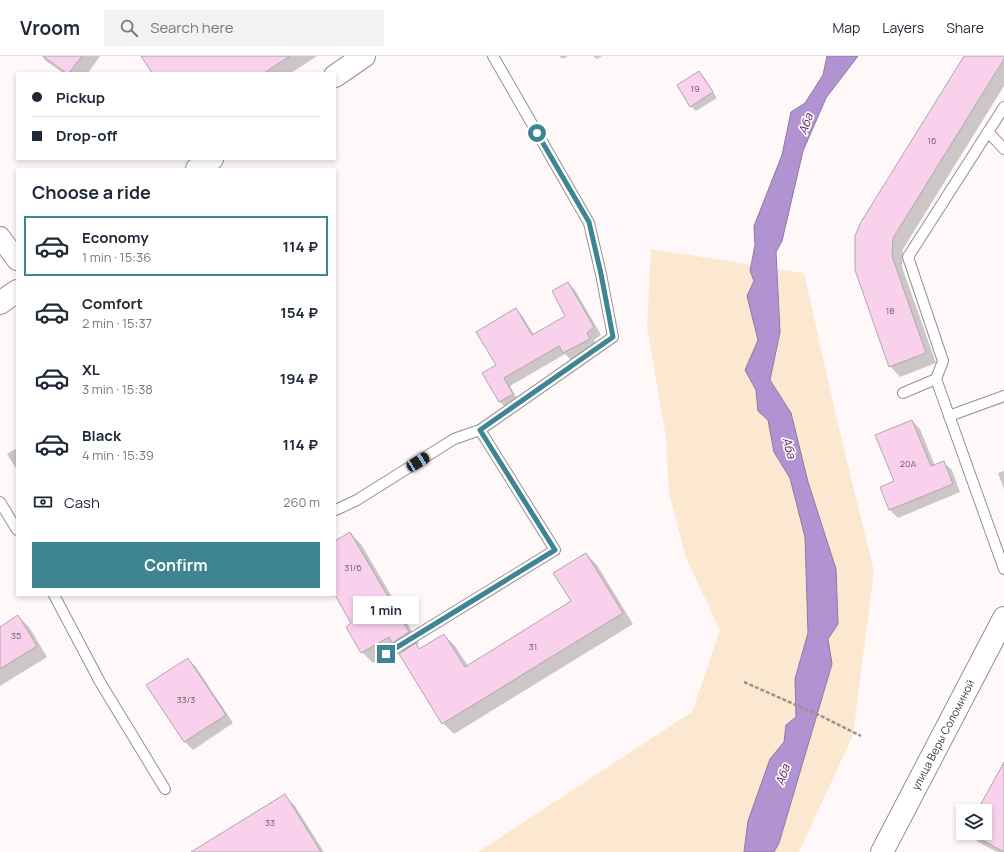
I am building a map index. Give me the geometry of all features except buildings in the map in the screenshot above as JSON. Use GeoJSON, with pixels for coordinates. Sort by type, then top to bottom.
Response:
{"type":"FeatureCollection","features":[{"type":"Feature","properties":{"kind":"street"},"geometry":{"type":"LineString","coordinates":[[336,75],[364,56]]}},
{"type":"Feature","properties":{"kind":"street"},"geometry":{"type":"LineString","coordinates":[[198,168],[210,160]]}},
{"type":"Feature","properties":{"kind":"street"},"geometry":{"type":"LineString","coordinates":[[0,237],[16,259]]}},
{"type":"Feature","properties":{"kind":"street"},"geometry":{"type":"LineString","coordinates":[[0,303],[16,292]]}},
{"type":"Feature","properties":{"kind":"street","name":"улица Веры Соломиной"},"geometry":{"type":"LineString","coordinates":[[882,852],[1004,618]]}},
{"type":"Feature","properties":{"kind":"lane"},"geometry":{"type":"LineString","coordinates":[[336,510],[357,500],[454,439],[480,430],[613,337],[589,222],[493,56]]}},
{"type":"Feature","properties":{"kind":"lane"},"geometry":{"type":"LineString","coordinates":[[1004,107],[908,257],[943,361],[936,379],[1004,569]]}},
{"type":"Feature","properties":{"kind":"lane"},"geometry":{"type":"LineString","coordinates":[[988,132],[1004,149]]}},
{"type":"Feature","properties":{"kind":"lane"},"geometry":{"type":"LineString","coordinates":[[904,393],[936,379]]}},
{"type":"Feature","properties":{"kind":"lane"},"geometry":{"type":"LineString","coordinates":[[949,416],[1004,396]]}},
{"type":"Feature","properties":{"kind":"lane"},"geometry":{"type":"LineString","coordinates":[[386,654],[555,550],[480,430]]}},
{"type":"Feature","properties":{"kind":"lane"},"geometry":{"type":"LineString","coordinates":[[0,502],[16,528]]}},
{"type":"Feature","properties":{"kind":"lane"},"geometry":{"type":"LineString","coordinates":[[55,596],[100,682],[165,789]]}},
{"type":"Feature","properties":{"kind":"path"},"geometry":{"type":"LineString","coordinates":[[744,682],[861,736]]}},
{"type":"Feature","properties":{"kind":"shaded area"},"geometry":{"type":"Polygon","coordinates":[[[651,249],[804,273],[836,416],[874,571],[853,735],[799,852],[478,852],[692,712],[720,630],[686,558],[669,493],[666,437],[647,328],[651,249]]]}},
{"type":"Feature","properties":{"kind":"water","name":"Аба"},"geometry":{"type":"Polygon","coordinates":[[[827,56],[858,56],[826,98],[803,151],[782,241],[776,252],[780,332],[770,380],[791,413],[808,482],[836,569],[838,624],[828,639],[832,664],[779,843],[774,852],[744,852],[748,821],[770,759],[784,742],[786,725],[796,717],[795,679],[808,633],[805,537],[790,478],[774,452],[768,420],[758,411],[756,390],[745,370],[758,340],[747,296],[754,281],[750,271],[755,245],[754,226],[782,155],[791,112],[805,103],[823,75],[827,56]]]}},
{"type":"Feature","properties":{"kind":"route"},"geometry":{"type":"LineString","coordinates":[[386,654],[555,550],[480,430],[613,337],[589,222],[537,133]]}}]}
